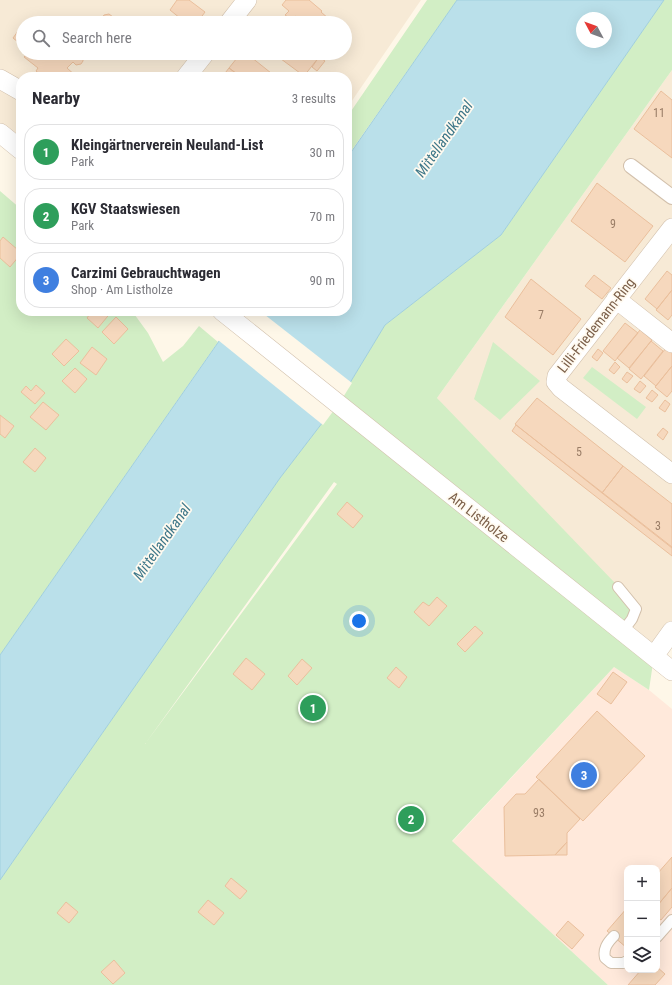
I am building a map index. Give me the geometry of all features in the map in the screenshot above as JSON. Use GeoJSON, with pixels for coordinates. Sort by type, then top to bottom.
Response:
{"type":"FeatureCollection","features":[{"type":"Feature","properties":{"kind":"street"},"geometry":{"type":"LineString","coordinates":[[234,16],[247,0]]}},
{"type":"Feature","properties":{"kind":"street"},"geometry":{"type":"LineString","coordinates":[[190,72],[199,60]]}},
{"type":"Feature","properties":{"kind":"street"},"geometry":{"type":"LineString","coordinates":[[0,79],[16,88]]}},
{"type":"Feature","properties":{"kind":"street"},"geometry":{"type":"LineString","coordinates":[[0,133],[16,146]]}},
{"type":"Feature","properties":{"kind":"street"},"geometry":{"type":"LineString","coordinates":[[631,166],[672,198]]}},
{"type":"Feature","properties":{"kind":"street","name":"Lilli-Friedemann-Ring"},"geometry":{"type":"LineString","coordinates":[[672,228],[557,376],[556,382],[561,388],[672,474]]}},
{"type":"Feature","properties":{"kind":"street"},"geometry":{"type":"LineString","coordinates":[[616,299],[672,343]]}},
{"type":"Feature","properties":{"kind":"street","name":"Am Listholze"},"geometry":{"type":"LineString","coordinates":[[228,316],[672,671]]}},
{"type":"Feature","properties":{"kind":"street"},"geometry":{"type":"LineString","coordinates":[[654,656],[672,631]]}},
{"type":"Feature","properties":{"kind":"lane"},"geometry":{"type":"LineString","coordinates":[[618,587],[636,609],[632,619],[623,631]]}},
{"type":"Feature","properties":{"kind":"lane"},"geometry":{"type":"LineString","coordinates":[[660,934],[672,920]]}},
{"type":"Feature","properties":{"kind":"lane"},"geometry":{"type":"LineString","coordinates":[[614,936],[609,941],[604,952],[605,958],[611,963],[624,962]]}},
{"type":"Feature","properties":{"kind":"shaded area"},"geometry":{"type":"Polygon","coordinates":[[[0,0],[421,0],[352,101],[352,72],[16,72],[16,146],[0,133],[0,0]]]}},
{"type":"Feature","properties":{"kind":"shaded area"},"geometry":{"type":"Polygon","coordinates":[[[672,70],[672,631],[654,656],[437,398],[672,70]]]}},
{"type":"Feature","properties":{"kind":"shaded area"},"geometry":{"type":"Polygon","coordinates":[[[614,667],[649,690],[672,709],[672,985],[608,985],[452,842],[614,667]]]}},
{"type":"Feature","properties":{"kind":"green space"},"geometry":{"type":"Polygon","coordinates":[[[427,0],[457,0],[352,150],[352,110],[427,0]]]}},
{"type":"Feature","properties":{"kind":"green space"},"geometry":{"type":"Polygon","coordinates":[[[664,0],[672,0],[672,70],[437,398],[615,583],[636,609],[623,631],[654,656],[649,690],[614,667],[452,841],[608,985],[0,985],[0,880],[280,478],[339,401],[385,325],[501,235],[664,0]],[[334,482],[145,744],[337,484],[334,482]]]}},
{"type":"Feature","properties":{"kind":"green space"},"geometry":{"type":"Polygon","coordinates":[[[0,191],[16,205],[16,316],[136,316],[148,333],[163,362],[183,346],[199,326],[218,342],[0,655],[0,191]]]}},
{"type":"Feature","properties":{"kind":"green space"},"geometry":{"type":"Polygon","coordinates":[[[493,342],[540,381],[500,420],[474,399],[493,342]]]}},
{"type":"Feature","properties":{"kind":"green space"},"geometry":{"type":"Polygon","coordinates":[[[592,367],[646,407],[637,419],[583,378],[592,367]]]}},
{"type":"Feature","properties":{"kind":"water","name":"Mittellandkanal"},"geometry":{"type":"Polygon","coordinates":[[[457,0],[664,0],[501,235],[385,325],[339,401],[280,478],[0,880],[0,655],[237,316],[352,316],[352,151],[457,0]]]}},
{"type":"Feature","properties":{"kind":"pier"},"geometry":{"type":"Polygon","coordinates":[[[235,316],[266,316],[352,383],[323,425],[218,340],[235,316]]]}},
{"type":"Feature","properties":{"kind":"building"},"geometry":{"type":"Polygon","coordinates":[[[177,0],[189,0],[205,12],[202,16],[177,16],[170,10],[177,0]]]}},
{"type":"Feature","properties":{"kind":"building"},"geometry":{"type":"Polygon","coordinates":[[[286,0],[309,0],[326,16],[286,16],[285,15],[289,11],[282,5],[286,0]]]}},
{"type":"Feature","properties":{"kind":"building"},"geometry":{"type":"Polygon","coordinates":[[[109,14],[112,16],[103,16],[109,14]]]}},
{"type":"Feature","properties":{"kind":"building"},"geometry":{"type":"Polygon","coordinates":[[[28,60],[83,60],[81,64],[76,65],[73,62],[67,68],[71,72],[37,72],[36,71],[38,68],[28,60]]]}},
{"type":"Feature","properties":{"kind":"building"},"geometry":{"type":"Polygon","coordinates":[[[235,60],[255,60],[270,72],[234,72],[229,68],[235,60]]]}},
{"type":"Feature","properties":{"kind":"building"},"geometry":{"type":"Polygon","coordinates":[[[282,60],[317,60],[307,72],[299,72],[282,60]]]}},
{"type":"Feature","properties":{"kind":"building"},"geometry":{"type":"Polygon","coordinates":[[[317,60],[325,61],[317,71],[312,67],[317,60]]]}},
{"type":"Feature","properties":{"kind":"building"},"geometry":{"type":"Polygon","coordinates":[[[229,68],[234,72],[226,72],[229,68]]]}},
{"type":"Feature","properties":{"kind":"building"},"geometry":{"type":"Polygon","coordinates":[[[661,91],[672,100],[672,158],[634,129],[661,91]]]}},
{"type":"Feature","properties":{"kind":"building"},"geometry":{"type":"Polygon","coordinates":[[[597,183],[653,226],[625,262],[571,221],[597,183]]]}},
{"type":"Feature","properties":{"kind":"building"},"geometry":{"type":"Polygon","coordinates":[[[3,237],[16,248],[16,260],[10,267],[0,258],[0,241],[3,237]]]}},
{"type":"Feature","properties":{"kind":"building"},"geometry":{"type":"Polygon","coordinates":[[[667,271],[672,275],[672,290],[657,309],[645,299],[667,271]]]}},
{"type":"Feature","properties":{"kind":"building"},"geometry":{"type":"Polygon","coordinates":[[[594,275],[611,288],[602,299],[585,286],[594,275]]]}},
{"type":"Feature","properties":{"kind":"building"},"geometry":{"type":"Polygon","coordinates":[[[531,279],[581,319],[553,355],[505,317],[531,279]]]}},
{"type":"Feature","properties":{"kind":"building"},"geometry":{"type":"Polygon","coordinates":[[[672,290],[672,315],[668,320],[656,310],[672,290]]]}},
{"type":"Feature","properties":{"kind":"building"},"geometry":{"type":"Polygon","coordinates":[[[88,316],[108,316],[98,328],[87,318],[88,316]]]}},
{"type":"Feature","properties":{"kind":"building"},"geometry":{"type":"Polygon","coordinates":[[[116,317],[128,329],[114,344],[102,332],[116,317]]]}},
{"type":"Feature","properties":{"kind":"building"},"geometry":{"type":"Polygon","coordinates":[[[625,323],[638,333],[615,361],[603,351],[625,323]]]}},
{"type":"Feature","properties":{"kind":"building"},"geometry":{"type":"Polygon","coordinates":[[[640,330],[652,340],[629,368],[617,358],[640,330]]]}},
{"type":"Feature","properties":{"kind":"building"},"geometry":{"type":"Polygon","coordinates":[[[66,339],[79,351],[64,366],[52,354],[66,339]]]}},
{"type":"Feature","properties":{"kind":"building"},"geometry":{"type":"Polygon","coordinates":[[[651,341],[663,351],[641,379],[629,369],[651,341]]]}},
{"type":"Feature","properties":{"kind":"building"},"geometry":{"type":"Polygon","coordinates":[[[92,347],[107,359],[96,375],[80,363],[92,347]]]}},
{"type":"Feature","properties":{"kind":"building"},"geometry":{"type":"Polygon","coordinates":[[[666,348],[672,353],[672,366],[656,386],[644,376],[666,348]]]}},
{"type":"Feature","properties":{"kind":"building"},"geometry":{"type":"Polygon","coordinates":[[[598,349],[603,353],[597,361],[592,357],[598,349]]]}},
{"type":"Feature","properties":{"kind":"building"},"geometry":{"type":"Polygon","coordinates":[[[615,362],[620,367],[614,374],[609,370],[615,362]]]}},
{"type":"Feature","properties":{"kind":"building"},"geometry":{"type":"Polygon","coordinates":[[[672,366],[672,391],[667,397],[655,387],[672,366]]]}},
{"type":"Feature","properties":{"kind":"building"},"geometry":{"type":"Polygon","coordinates":[[[75,368],[87,379],[75,393],[62,381],[75,368]]]}},
{"type":"Feature","properties":{"kind":"building"},"geometry":{"type":"Polygon","coordinates":[[[627,372],[633,376],[627,383],[622,379],[627,372]]]}},
{"type":"Feature","properties":{"kind":"building"},"geometry":{"type":"Polygon","coordinates":[[[640,381],[646,386],[640,393],[634,389],[640,381]]]}},
{"type":"Feature","properties":{"kind":"building"},"geometry":{"type":"Polygon","coordinates":[[[36,385],[45,393],[35,404],[21,392],[26,386],[31,391],[36,385]]]}},
{"type":"Feature","properties":{"kind":"building"},"geometry":{"type":"Polygon","coordinates":[[[652,390],[658,395],[652,402],[646,398],[652,390]]]}},
{"type":"Feature","properties":{"kind":"building"},"geometry":{"type":"Polygon","coordinates":[[[537,398],[623,466],[602,493],[515,424],[537,398]]]}},
{"type":"Feature","properties":{"kind":"building"},"geometry":{"type":"Polygon","coordinates":[[[665,400],[670,404],[665,412],[659,408],[665,400]]]}},
{"type":"Feature","properties":{"kind":"building"},"geometry":{"type":"Polygon","coordinates":[[[43,402],[59,415],[46,430],[30,417],[43,402]]]}},
{"type":"Feature","properties":{"kind":"building"},"geometry":{"type":"Polygon","coordinates":[[[0,415],[14,426],[5,438],[0,434],[0,415]]]}},
{"type":"Feature","properties":{"kind":"building"},"geometry":{"type":"Polygon","coordinates":[[[516,425],[672,547],[672,556],[512,431],[516,425]]]}},
{"type":"Feature","properties":{"kind":"building"},"geometry":{"type":"Polygon","coordinates":[[[663,428],[668,432],[663,440],[657,435],[663,428]]]}},
{"type":"Feature","properties":{"kind":"building"},"geometry":{"type":"Polygon","coordinates":[[[35,448],[46,458],[35,472],[23,462],[35,448]]]}},
{"type":"Feature","properties":{"kind":"building"},"geometry":{"type":"Polygon","coordinates":[[[623,466],[672,504],[672,548],[602,493],[623,466]]]}},
{"type":"Feature","properties":{"kind":"building"},"geometry":{"type":"Polygon","coordinates":[[[347,502],[363,516],[353,528],[337,514],[347,502]]]}},
{"type":"Feature","properties":{"kind":"building"},"geometry":{"type":"Polygon","coordinates":[[[437,597],[447,606],[429,626],[414,612],[423,602],[429,606],[437,597]]]}},
{"type":"Feature","properties":{"kind":"building"},"geometry":{"type":"Polygon","coordinates":[[[475,626],[483,633],[465,652],[457,644],[475,626]]]}},
{"type":"Feature","properties":{"kind":"building"},"geometry":{"type":"Polygon","coordinates":[[[246,658],[265,674],[252,690],[233,674],[246,658]]]}},
{"type":"Feature","properties":{"kind":"building"},"geometry":{"type":"Polygon","coordinates":[[[302,659],[312,668],[297,685],[288,676],[302,659]]]}},
{"type":"Feature","properties":{"kind":"building"},"geometry":{"type":"Polygon","coordinates":[[[396,667],[407,677],[399,688],[387,678],[396,667]]]}},
{"type":"Feature","properties":{"kind":"building"},"geometry":{"type":"Polygon","coordinates":[[[613,672],[627,682],[611,704],[597,694],[613,672]]]}},
{"type":"Feature","properties":{"kind":"building"},"geometry":{"type":"Polygon","coordinates":[[[597,711],[645,756],[583,821],[536,777],[597,711]]]}},
{"type":"Feature","properties":{"kind":"building"},"geometry":{"type":"Polygon","coordinates":[[[539,779],[580,819],[567,833],[567,842],[555,855],[505,856],[504,807],[516,794],[525,794],[539,779]]]}},
{"type":"Feature","properties":{"kind":"building"},"geometry":{"type":"Polygon","coordinates":[[[567,842],[567,855],[555,855],[567,842]]]}},
{"type":"Feature","properties":{"kind":"building"},"geometry":{"type":"Polygon","coordinates":[[[672,857],[672,888],[660,902],[660,901],[660,871],[672,857]]]}},
{"type":"Feature","properties":{"kind":"building"},"geometry":{"type":"Polygon","coordinates":[[[231,878],[247,891],[240,899],[225,886],[231,878]]]}},
{"type":"Feature","properties":{"kind":"building"},"geometry":{"type":"Polygon","coordinates":[[[672,888],[672,907],[661,920],[660,902],[672,888]]]}},
{"type":"Feature","properties":{"kind":"building"},"geometry":{"type":"Polygon","coordinates":[[[208,900],[224,913],[214,925],[198,912],[208,900]]]}},
{"type":"Feature","properties":{"kind":"building"},"geometry":{"type":"Polygon","coordinates":[[[66,902],[78,912],[69,923],[57,913],[66,902]]]}},
{"type":"Feature","properties":{"kind":"building"},"geometry":{"type":"Polygon","coordinates":[[[624,911],[624,945],[607,931],[624,911]]]}},
{"type":"Feature","properties":{"kind":"building"},"geometry":{"type":"Polygon","coordinates":[[[568,921],[584,935],[572,949],[556,935],[568,921]]]}},
{"type":"Feature","properties":{"kind":"building"},"geometry":{"type":"Polygon","coordinates":[[[114,960],[125,973],[113,984],[101,972],[114,960]]]}},
{"type":"Feature","properties":{"kind":"building"},"geometry":{"type":"Polygon","coordinates":[[[660,970],[665,974],[655,985],[628,985],[638,973],[660,973],[660,970]]]}},
{"type":"Feature","properties":{"kind":"place","name":"Kleingärtnerverein Neuland-List"},"geometry":{"type":"Point","coordinates":[313,708]}},
{"type":"Feature","properties":{"kind":"place","name":"Carzimi Gebrauchtwagen"},"geometry":{"type":"Point","coordinates":[584,775]}},
{"type":"Feature","properties":{"kind":"place","name":"KGV Staatswiesen"},"geometry":{"type":"Point","coordinates":[411,819]}}]}
